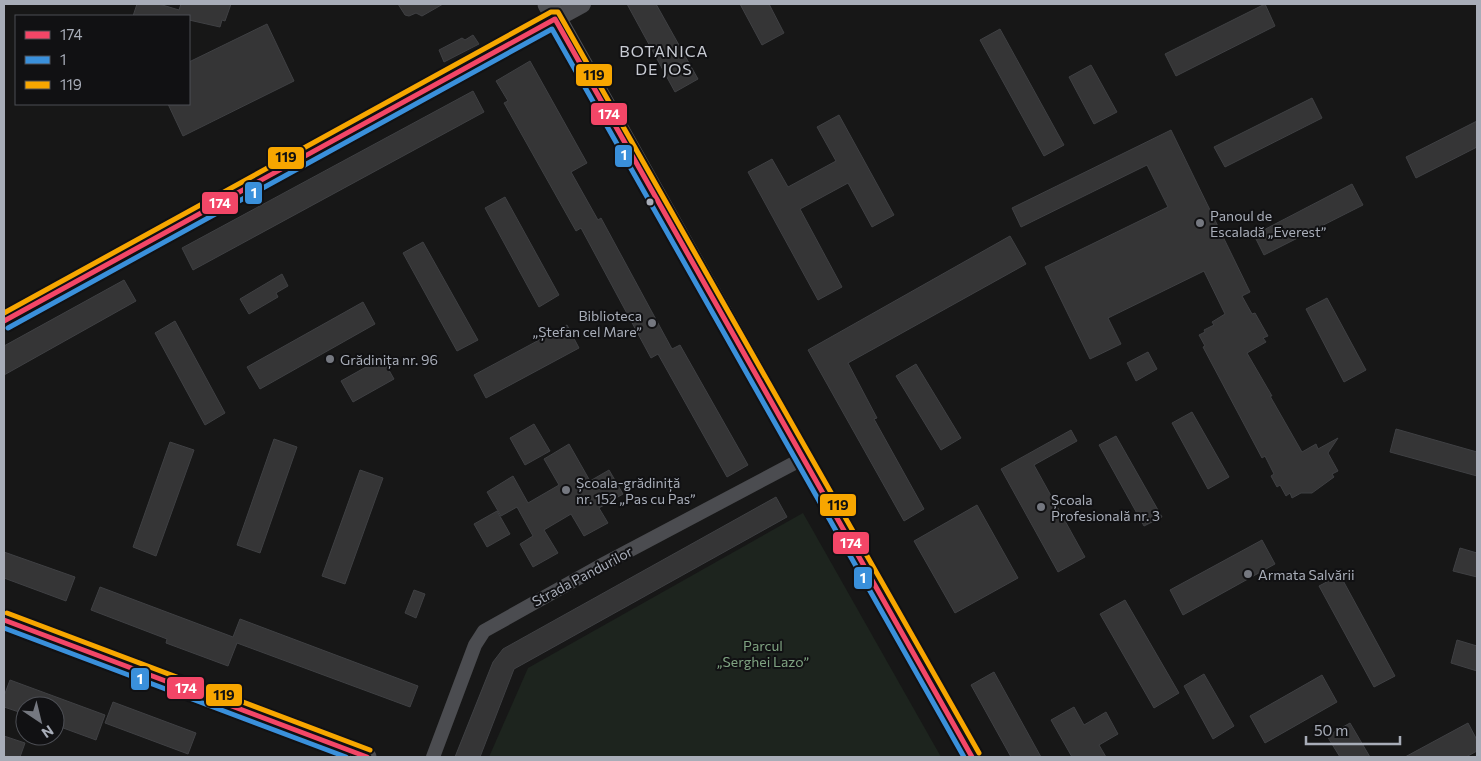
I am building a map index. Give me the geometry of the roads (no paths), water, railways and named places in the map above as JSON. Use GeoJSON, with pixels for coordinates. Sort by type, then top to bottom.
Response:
{"type":"FeatureCollection","features":[{"type":"Feature","properties":{"kind":"main road"},"geometry":{"type":"LineString","coordinates":[[551,11],[802,459],[972,757]]}},
{"type":"Feature","properties":{"kind":"main road"},"geometry":{"type":"LineString","coordinates":[[4,620],[367,757]]}},
{"type":"Feature","properties":{"kind":"street"},"geometry":{"type":"LineString","coordinates":[[4,321],[551,11],[582,4]]}},
{"type":"Feature","properties":{"kind":"street","name":"Strada Pandurilor"},"geometry":{"type":"LineString","coordinates":[[433,757],[475,644],[484,631],[576,579],[802,459]]}},
{"type":"Feature","properties":{"kind":"place","name":"Panoul de Escaladă „Everest”"},"geometry":{"type":"Point","coordinates":[1200,223]}},
{"type":"Feature","properties":{"kind":"place","name":"Biblioteca „Ștefan cel Mare”"},"geometry":{"type":"Point","coordinates":[652,323]}},
{"type":"Feature","properties":{"kind":"place","name":"Grădinița nr. 96"},"geometry":{"type":"Point","coordinates":[330,359]}},
{"type":"Feature","properties":{"kind":"place","name":"Școala-grădiniță nr. 152 „Pas cu Pas”"},"geometry":{"type":"Point","coordinates":[566,490]}},
{"type":"Feature","properties":{"kind":"place","name":"Școala Profesională nr. 3"},"geometry":{"type":"Point","coordinates":[1041,507]}},
{"type":"Feature","properties":{"kind":"place","name":"Armata Salvării"},"geometry":{"type":"Point","coordinates":[1248,574]}},
{"type":"Feature","properties":{"kind":"district","name":"BOTANICA DE JOS"},"geometry":{"type":"Point","coordinates":[664,59]}},
{"type":"Feature","properties":{"kind":"park label","name":"Parcul „Serghei Lazo”"},"geometry":{"type":"Point","coordinates":[763,654]}}]}
